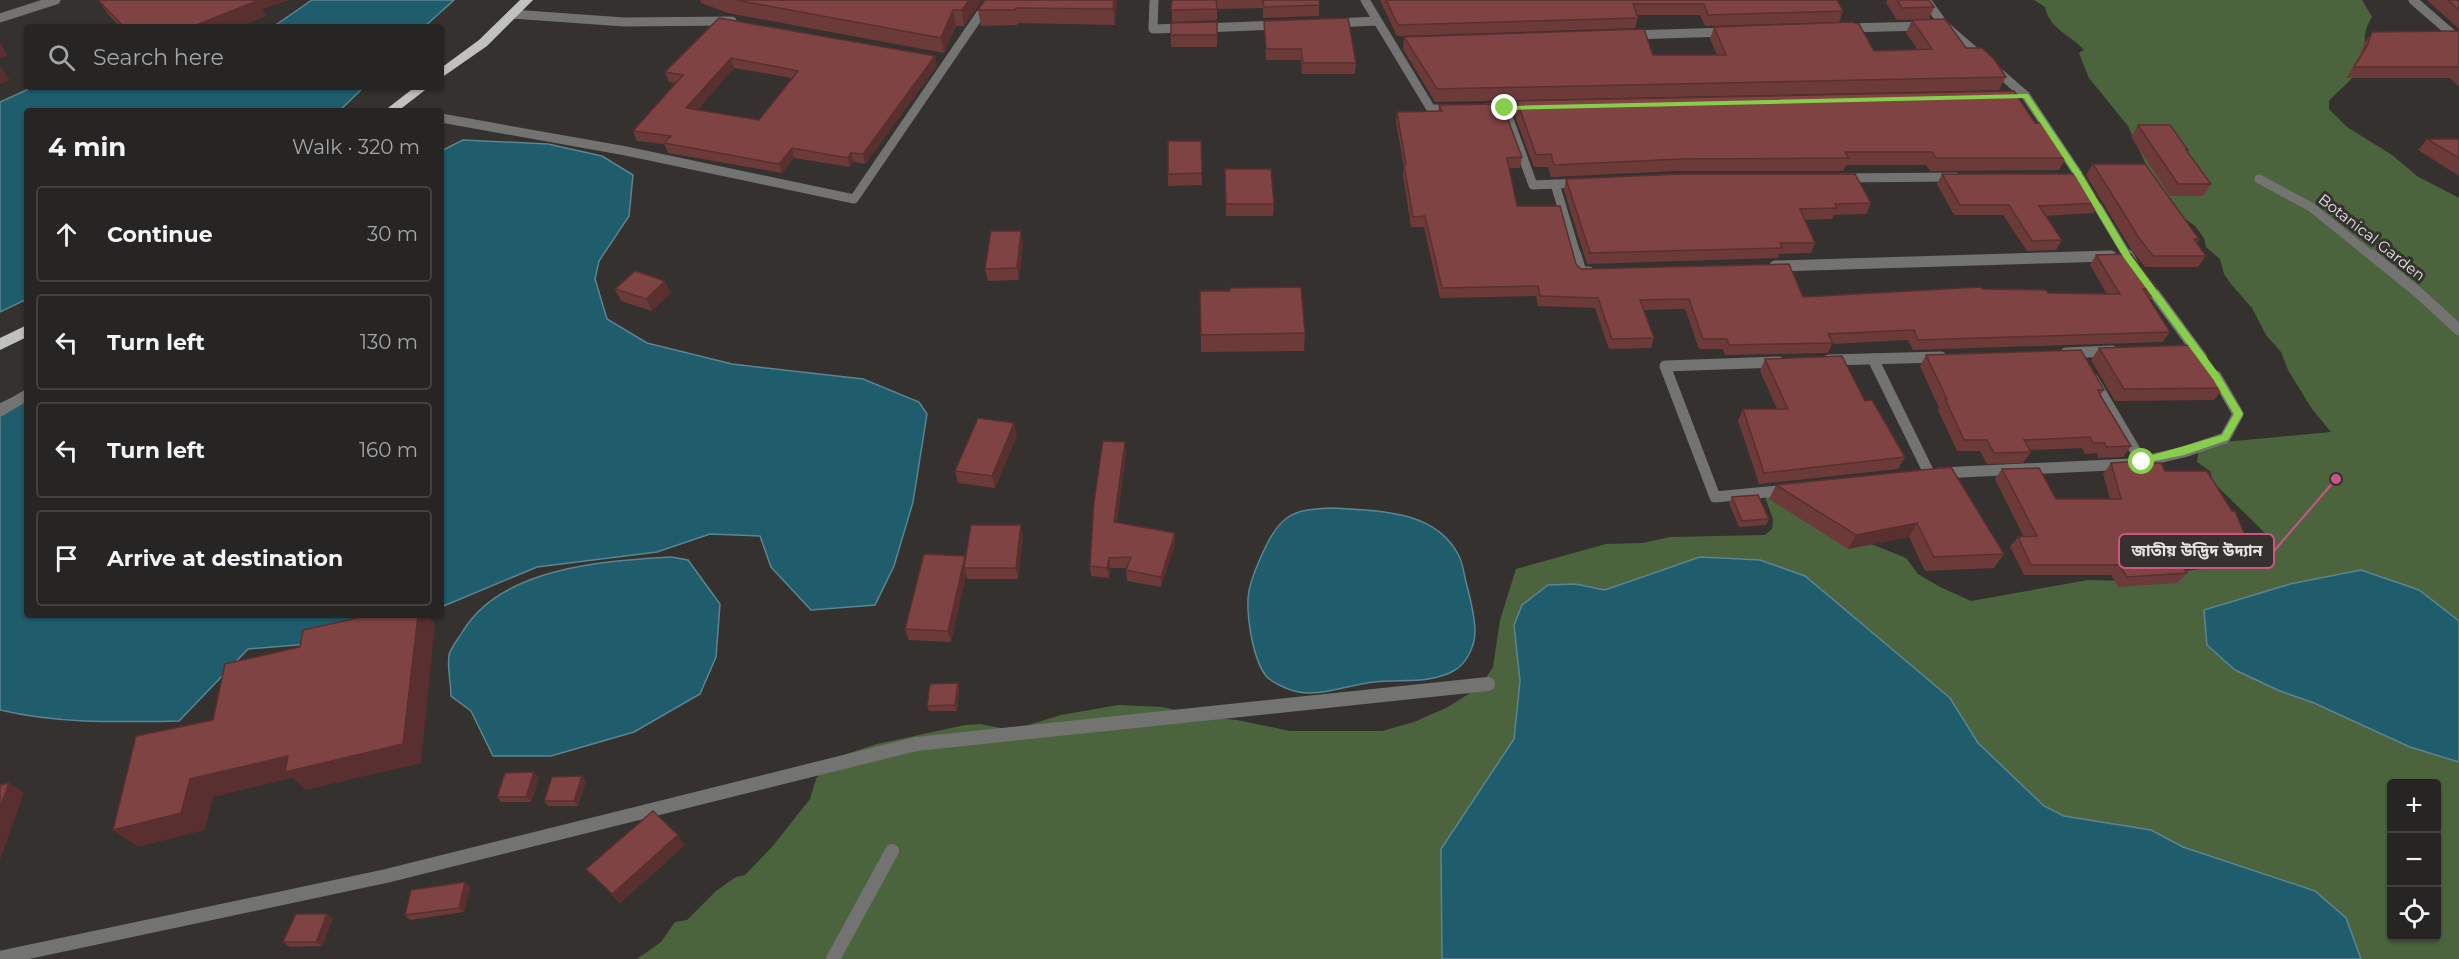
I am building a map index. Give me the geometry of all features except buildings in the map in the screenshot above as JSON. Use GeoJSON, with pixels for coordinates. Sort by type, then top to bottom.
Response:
{"type":"FeatureCollection","features":[{"type":"Feature","properties":{"kind":"highway"},"geometry":{"type":"LineString","coordinates":[[444,72],[483,43],[527,0]]}},
{"type":"Feature","properties":{"kind":"highway"},"geometry":{"type":"LineString","coordinates":[[397,108],[419,90]]}},
{"type":"Feature","properties":{"kind":"highway"},"geometry":{"type":"LineString","coordinates":[[0,345],[24,332]]}},
{"type":"Feature","properties":{"kind":"street"},"geometry":{"type":"LineString","coordinates":[[0,18],[56,0]]}},
{"type":"Feature","properties":{"kind":"street"},"geometry":{"type":"LineString","coordinates":[[444,119],[626,151],[854,199],[990,0]]}},
{"type":"Feature","properties":{"kind":"street"},"geometry":{"type":"LineString","coordinates":[[1154,0],[1153,29],[1282,25]]}},
{"type":"Feature","properties":{"kind":"street"},"geometry":{"type":"LineString","coordinates":[[1365,0],[1431,109],[1463,109]]}},
{"type":"Feature","properties":{"kind":"street"},"geometry":{"type":"LineString","coordinates":[[1873,359],[1923,474],[2016,471],[2142,462],[2184,452],[2225,438],[2238,414],[2216,376],[2189,349],[2020,96],[1944,25],[1926,0]]}},
{"type":"Feature","properties":{"kind":"street"},"geometry":{"type":"LineString","coordinates":[[2414,0],[2459,40]]}},
{"type":"Feature","properties":{"kind":"street"},"geometry":{"type":"LineString","coordinates":[[512,14],[624,22],[728,20],[740,22]]}},
{"type":"Feature","properties":{"kind":"street"},"geometry":{"type":"LineString","coordinates":[[1330,23],[1377,21]]}},
{"type":"Feature","properties":{"kind":"street"},"geometry":{"type":"LineString","coordinates":[[1838,29],[1944,25]]}},
{"type":"Feature","properties":{"kind":"street"},"geometry":{"type":"LineString","coordinates":[[1625,35],[1731,32]]}},
{"type":"Feature","properties":{"kind":"street"},"geometry":{"type":"LineString","coordinates":[[1389,43],[1401,42]]}},
{"type":"Feature","properties":{"kind":"street"},"geometry":{"type":"LineString","coordinates":[[938,59],[949,62]]}},
{"type":"Feature","properties":{"kind":"street"},"geometry":{"type":"LineString","coordinates":[[1474,108],[1539,107]]}},
{"type":"Feature","properties":{"kind":"street"},"geometry":{"type":"LineString","coordinates":[[1505,108],[1533,185],[1588,183]]}},
{"type":"Feature","properties":{"kind":"street"},"geometry":{"type":"LineString","coordinates":[[1831,178],[1962,177]]}},
{"type":"Feature","properties":{"kind":"street","name":"Botanical Garden"},"geometry":{"type":"LineString","coordinates":[[2259,179],[2311,207],[2420,294],[2459,330]]}},
{"type":"Feature","properties":{"kind":"street"},"geometry":{"type":"LineString","coordinates":[[1555,184],[1581,272],[1603,272]]}},
{"type":"Feature","properties":{"kind":"street"},"geometry":{"type":"LineString","coordinates":[[1762,267],[2127,256]]}},
{"type":"Feature","properties":{"kind":"street"},"geometry":{"type":"LineString","coordinates":[[2054,353],[2083,362],[2124,351]]}},
{"type":"Feature","properties":{"kind":"street"},"geometry":{"type":"LineString","coordinates":[[1816,360],[1952,356]]}},
{"type":"Feature","properties":{"kind":"street"},"geometry":{"type":"LineString","coordinates":[[1793,361],[1665,366],[1715,497],[1795,489]]}},
{"type":"Feature","properties":{"kind":"street"},"geometry":{"type":"LineString","coordinates":[[2083,362],[2142,462]]}},
{"type":"Feature","properties":{"kind":"street"},"geometry":{"type":"LineString","coordinates":[[0,411],[24,397]]}},
{"type":"Feature","properties":{"kind":"street"},"geometry":{"type":"LineString","coordinates":[[0,958],[386,876],[916,744],[1488,684]]}},
{"type":"Feature","properties":{"kind":"street"},"geometry":{"type":"LineString","coordinates":[[833,959],[892,851]]}},
{"type":"Feature","properties":{"kind":"green space"},"geometry":{"type":"Polygon","coordinates":[[[2034,0],[2362,0],[2372,17],[2366,30],[2362,62],[2352,79],[2329,101],[2329,109],[2347,127],[2392,155],[2417,176],[2459,198],[2459,959],[637,959],[661,942],[675,922],[687,920],[716,891],[736,877],[745,875],[772,847],[810,799],[816,779],[831,759],[877,744],[965,725],[980,724],[1012,730],[1061,715],[1118,705],[1163,707],[1198,716],[1237,720],[1290,731],[1382,731],[1414,722],[1448,707],[1481,686],[1493,667],[1500,620],[1516,569],[1606,544],[1643,543],[1670,537],[1765,535],[1772,529],[1773,519],[1762,489],[1869,543],[1906,558],[1918,574],[1971,601],[2088,580],[2127,581],[2218,567],[2234,564],[2261,550],[2275,551],[2267,535],[2213,482],[2210,471],[2197,462],[2199,449],[2203,444],[2331,432],[2312,409],[2288,370],[2281,352],[2266,335],[2252,308],[2224,274],[2220,259],[2206,247],[2204,238],[2195,226],[2176,212],[2148,169],[2128,126],[2089,78],[2079,53],[2084,50],[2056,26],[2045,7],[2034,0]]]}},
{"type":"Feature","properties":{"kind":"water"},"geometry":{"type":"Polygon","coordinates":[[[312,0],[454,0],[427,24],[277,24],[312,0]]]}},
{"type":"Feature","properties":{"kind":"water"},"geometry":{"type":"Polygon","coordinates":[[[26,90],[361,90],[342,108],[24,108],[24,300],[0,312],[0,102],[26,90]]]}},
{"type":"Feature","properties":{"kind":"water"},"geometry":{"type":"Polygon","coordinates":[[[463,140],[548,144],[602,156],[633,175],[629,216],[599,261],[595,279],[607,319],[647,343],[732,364],[863,379],[919,402],[927,414],[913,502],[894,566],[875,605],[811,610],[771,567],[760,536],[710,534],[657,552],[537,567],[444,606],[444,150],[463,140]]]}},
{"type":"Feature","properties":{"kind":"water"},"geometry":{"type":"Polygon","coordinates":[[[24,392],[24,618],[412,618],[321,643],[248,649],[179,721],[67,720],[0,710],[0,404],[24,392]]]}},
{"type":"Feature","properties":{"kind":"water"},"geometry":{"type":"Polygon","coordinates":[[[1334,508],[1387,512],[1405,516],[1421,521],[1449,541],[1462,562],[1475,626],[1472,648],[1459,667],[1446,674],[1426,679],[1365,683],[1314,693],[1291,690],[1266,676],[1254,649],[1248,607],[1251,583],[1256,568],[1273,533],[1287,518],[1306,510],[1334,508]]]}},
{"type":"Feature","properties":{"kind":"water"},"geometry":{"type":"Polygon","coordinates":[[[671,557],[688,560],[720,604],[716,657],[700,694],[634,732],[551,756],[493,756],[471,711],[451,696],[448,665],[453,646],[480,610],[503,593],[528,581],[557,572],[616,561],[671,557]]]}},
{"type":"Feature","properties":{"kind":"water"},"geometry":{"type":"Polygon","coordinates":[[[1700,557],[1760,560],[1805,576],[1950,698],[1978,743],[2044,806],[2064,816],[2151,830],[2183,847],[2315,891],[2346,918],[2361,959],[1442,959],[1441,849],[1514,739],[1520,681],[1514,625],[1522,605],[1548,585],[1575,584],[1605,590],[1700,557]]]}},
{"type":"Feature","properties":{"kind":"water"},"geometry":{"type":"Polygon","coordinates":[[[2361,570],[2419,590],[2459,621],[2459,762],[2410,747],[2314,703],[2280,691],[2235,670],[2207,645],[2204,610],[2290,584],[2361,570]]]}},
{"type":"Feature","properties":{"kind":"place","name":"জাতীয় উদ্ভিদ উদ্যান"},"geometry":{"type":"Point","coordinates":[2336,479]}},
{"type":"Feature","properties":{"kind":"route"},"geometry":{"type":"LineString","coordinates":[[1505,108],[2026,96],[2080,177],[2127,256],[2216,376],[2238,414],[2225,438],[2184,452],[2142,462]]}}]}
